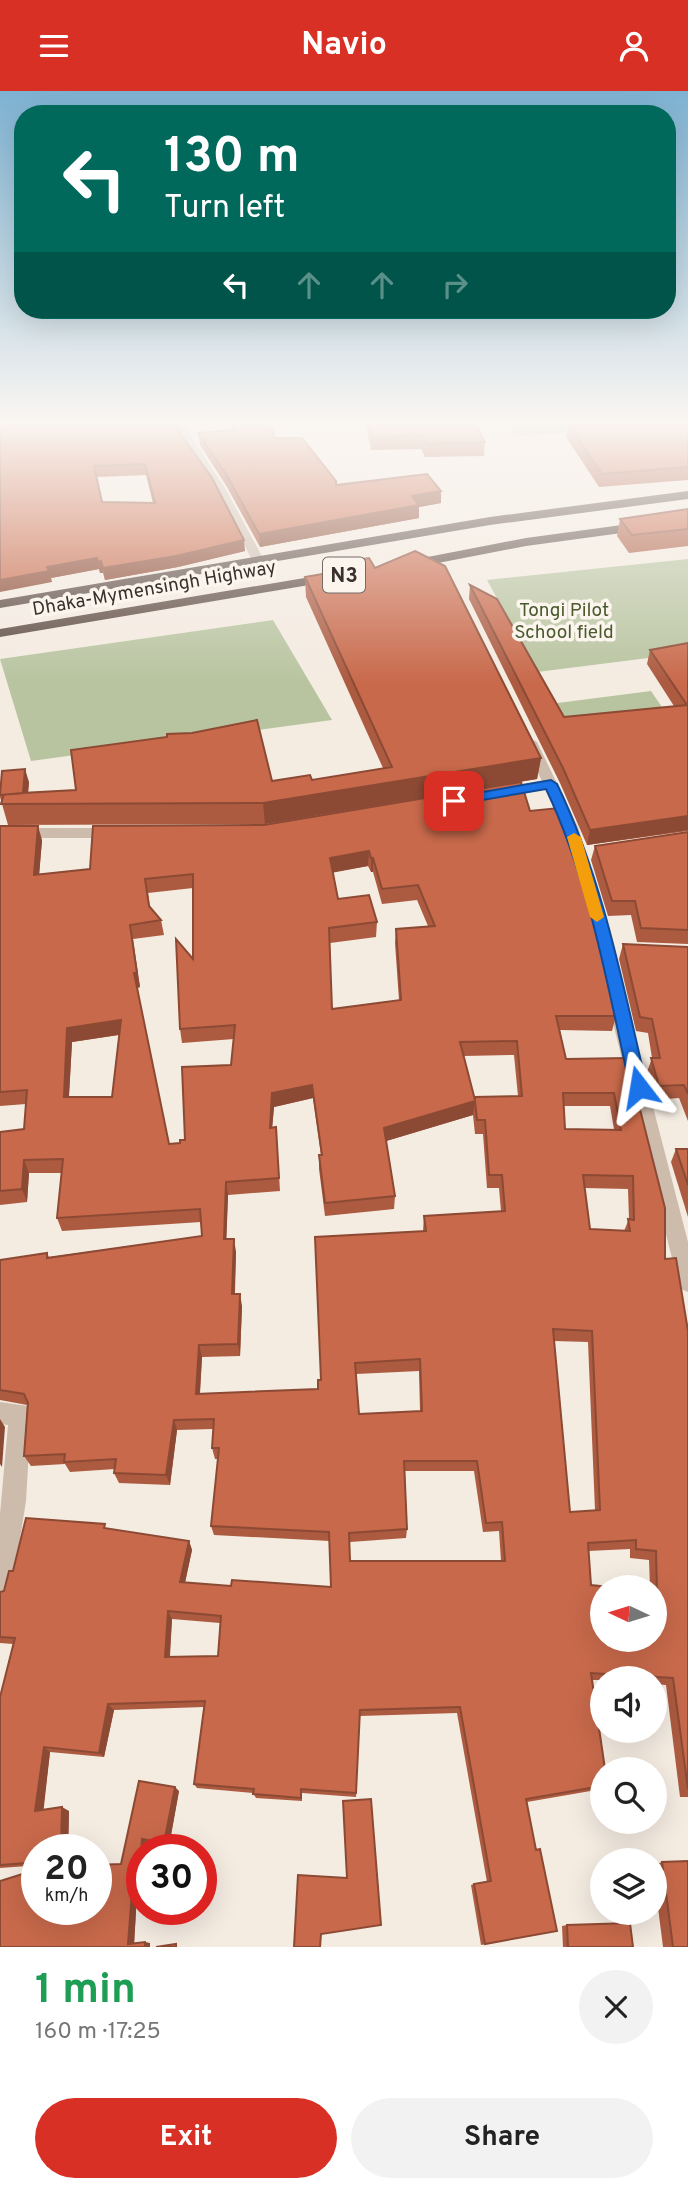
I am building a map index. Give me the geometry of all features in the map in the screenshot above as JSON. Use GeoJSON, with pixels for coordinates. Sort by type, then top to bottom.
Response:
{"type":"FeatureCollection","features":[{"type":"Feature","properties":{"kind":"highway","name":"Dhaka-Mymensingh Highway"},"geometry":{"type":"LineString","coordinates":[[0,604],[559,510]]}},
{"type":"Feature","properties":{"kind":"highway","name":"N3"},"geometry":{"type":"LineString","coordinates":[[398,567],[526,543],[688,520]]}},
{"type":"Feature","properties":{"kind":"highway","name":"Dhaka-Mymensingh Highway"},"geometry":{"type":"LineString","coordinates":[[0,633],[344,575]]}},
{"type":"Feature","properties":{"kind":"street"},"geometry":{"type":"LineString","coordinates":[[231,510],[258,560]]}},
{"type":"Feature","properties":{"kind":"street"},"geometry":{"type":"LineString","coordinates":[[440,560],[449,579]]}},
{"type":"Feature","properties":{"kind":"street"},"geometry":{"type":"LineString","coordinates":[[524,728],[586,853],[613,951],[615,995],[688,1282]]}},
{"type":"Feature","properties":{"kind":"street"},"geometry":{"type":"LineString","coordinates":[[485,796],[551,784]]}},
{"type":"Feature","properties":{"kind":"street"},"geometry":{"type":"LineString","coordinates":[[0,833],[126,832]]}},
{"type":"Feature","properties":{"kind":"street"},"geometry":{"type":"LineString","coordinates":[[0,1413],[20,1414],[14,1501],[0,1589]]}},
{"type":"Feature","properties":{"kind":"green space","name":"Tongi Pilot School field"},"geometry":{"type":"Polygon","coordinates":[[[688,559],[688,653],[537,672],[487,580],[688,559]]]}},
{"type":"Feature","properties":{"kind":"green space"},"geometry":{"type":"Polygon","coordinates":[[[273,620],[332,720],[31,761],[0,659],[273,620]]]}},
{"type":"Feature","properties":{"kind":"green space"},"geometry":{"type":"Polygon","coordinates":[[[651,691],[668,716],[575,741],[550,704],[651,691]]]}},
{"type":"Feature","properties":{"kind":"building"},"geometry":{"type":"Polygon","coordinates":[[[0,510],[228,510],[244,540],[176,556],[103,568],[97,558],[47,567],[49,571],[0,580],[0,510]]]}},
{"type":"Feature","properties":{"kind":"building"},"geometry":{"type":"Polygon","coordinates":[[[246,510],[394,510],[259,534],[246,510]]]}},
{"type":"Feature","properties":{"kind":"building"},"geometry":{"type":"Polygon","coordinates":[[[688,510],[688,529],[632,535],[620,519],[688,510]]]}},
{"type":"Feature","properties":{"kind":"building"},"geometry":{"type":"Polygon","coordinates":[[[415,551],[445,566],[541,758],[263,803],[1,804],[4,794],[76,790],[71,750],[167,737],[167,734],[192,733],[257,720],[272,781],[310,775],[312,780],[392,767],[305,577],[334,572],[330,564],[369,558],[375,568],[415,551]]]}},
{"type":"Feature","properties":{"kind":"building"},"geometry":{"type":"Polygon","coordinates":[[[470,585],[497,599],[564,717],[687,705],[650,650],[688,643],[688,816],[590,830],[563,768],[470,585]]]}},
{"type":"Feature","properties":{"kind":"building"},"geometry":{"type":"Polygon","coordinates":[[[25,769],[23,793],[0,795],[2,771],[25,769]]]}},
{"type":"Feature","properties":{"kind":"building"},"geometry":{"type":"Polygon","coordinates":[[[521,782],[530,811],[559,808],[590,902],[616,1016],[556,1016],[566,1059],[627,1058],[665,1208],[665,1259],[676,1258],[688,1331],[688,1789],[673,1678],[667,1678],[667,1666],[590,1666],[590,1743],[601,1743],[603,1757],[590,1757],[590,1788],[526,1799],[536,1850],[540,1849],[557,1931],[485,1944],[474,1884],[491,1881],[460,1707],[360,1710],[356,1793],[301,1789],[301,1798],[253,1794],[254,1789],[194,1784],[205,1701],[108,1704],[99,1753],[44,1747],[35,1811],[62,1807],[61,1834],[21,1834],[21,1863],[0,1865],[0,1697],[15,1638],[0,1637],[0,1592],[4,1591],[9,1571],[13,1571],[26,1518],[105,1524],[104,1528],[189,1541],[180,1582],[231,1586],[232,1580],[331,1587],[329,1532],[211,1526],[219,1448],[212,1448],[214,1419],[174,1420],[166,1475],[114,1473],[116,1459],[64,1462],[65,1454],[24,1456],[28,1403],[24,1394],[0,1390],[0,1260],[47,1253],[47,1258],[202,1236],[200,1209],[57,1218],[63,1159],[24,1160],[22,1189],[0,1191],[0,1132],[24,1129],[27,1090],[0,1092],[0,826],[38,826],[34,875],[90,869],[93,826],[264,825],[521,782]],[[369,851],[330,858],[338,899],[369,895],[377,922],[329,928],[332,1009],[401,1000],[396,929],[435,926],[418,885],[382,889],[369,851]],[[193,874],[145,879],[149,906],[161,920],[130,925],[137,973],[134,973],[169,1144],[180,1143],[180,1140],[185,1140],[182,1067],[231,1065],[235,1025],[180,1029],[176,939],[193,959],[193,874]],[[121,1020],[67,1028],[64,1097],[112,1097],[121,1020]],[[517,1041],[460,1042],[475,1100],[475,1097],[522,1096],[517,1041]],[[312,1085],[272,1093],[270,1128],[276,1127],[279,1178],[226,1182],[224,1239],[234,1239],[232,1294],[240,1294],[238,1344],[199,1345],[196,1394],[318,1389],[318,1380],[321,1380],[315,1237],[426,1231],[424,1216],[505,1211],[502,1175],[489,1175],[485,1120],[477,1120],[475,1101],[384,1128],[395,1196],[325,1203],[319,1155],[322,1155],[312,1085]],[[563,1093],[565,1129],[621,1130],[614,1093],[563,1093]],[[583,1175],[590,1229],[630,1231],[628,1219],[634,1220],[633,1176],[583,1175]],[[553,1329],[570,1512],[600,1510],[592,1331],[553,1329]],[[420,1359],[355,1363],[359,1414],[422,1411],[420,1359]],[[404,1461],[407,1529],[349,1533],[350,1561],[505,1561],[502,1522],[486,1523],[477,1461],[404,1461]],[[168,1611],[165,1657],[218,1656],[221,1616],[168,1611]]]}},
{"type":"Feature","properties":{"kind":"building"},"geometry":{"type":"Polygon","coordinates":[[[688,832],[688,930],[641,928],[635,901],[612,901],[595,846],[688,832]]]}},
{"type":"Feature","properties":{"kind":"building"},"geometry":{"type":"Polygon","coordinates":[[[623,944],[688,947],[688,1094],[684,1085],[659,1086],[651,1058],[660,1058],[652,1019],[640,1017],[623,944]]]}},
{"type":"Feature","properties":{"kind":"building"},"geometry":{"type":"Polygon","coordinates":[[[676,1149],[688,1149],[688,1185],[676,1149]]]}},
{"type":"Feature","properties":{"kind":"building"},"geometry":{"type":"Polygon","coordinates":[[[139,1781],[175,1787],[166,1834],[128,1834],[139,1781]]]}},
{"type":"Feature","properties":{"kind":"building"},"geometry":{"type":"Polygon","coordinates":[[[371,1799],[381,1925],[321,1934],[320,1947],[294,1947],[298,1875],[347,1878],[343,1801],[371,1799]]]}},
{"type":"Feature","properties":{"kind":"building"},"geometry":{"type":"Polygon","coordinates":[[[126,1841],[128,1944],[145,1942],[145,1947],[0,1947],[0,1881],[21,1874],[21,1925],[112,1925],[112,1864],[121,1864],[126,1841]]]}},
{"type":"Feature","properties":{"kind":"building"},"geometry":{"type":"Polygon","coordinates":[[[688,1861],[688,1947],[673,1947],[667,1901],[667,1862],[688,1861]]]}},
{"type":"Feature","properties":{"kind":"building"},"geometry":{"type":"Polygon","coordinates":[[[567,1925],[630,1925],[633,1947],[568,1947],[567,1925]]]}},
{"type":"Feature","properties":{"kind":"slow traffic"},"geometry":{"type":"LineString","coordinates":[[574,837],[597,917]]}},
{"type":"Feature","properties":{"kind":"route"},"geometry":{"type":"LineString","coordinates":[[454,801],[551,784],[571,827],[607,950],[615,995],[639,1087]]}}]}
